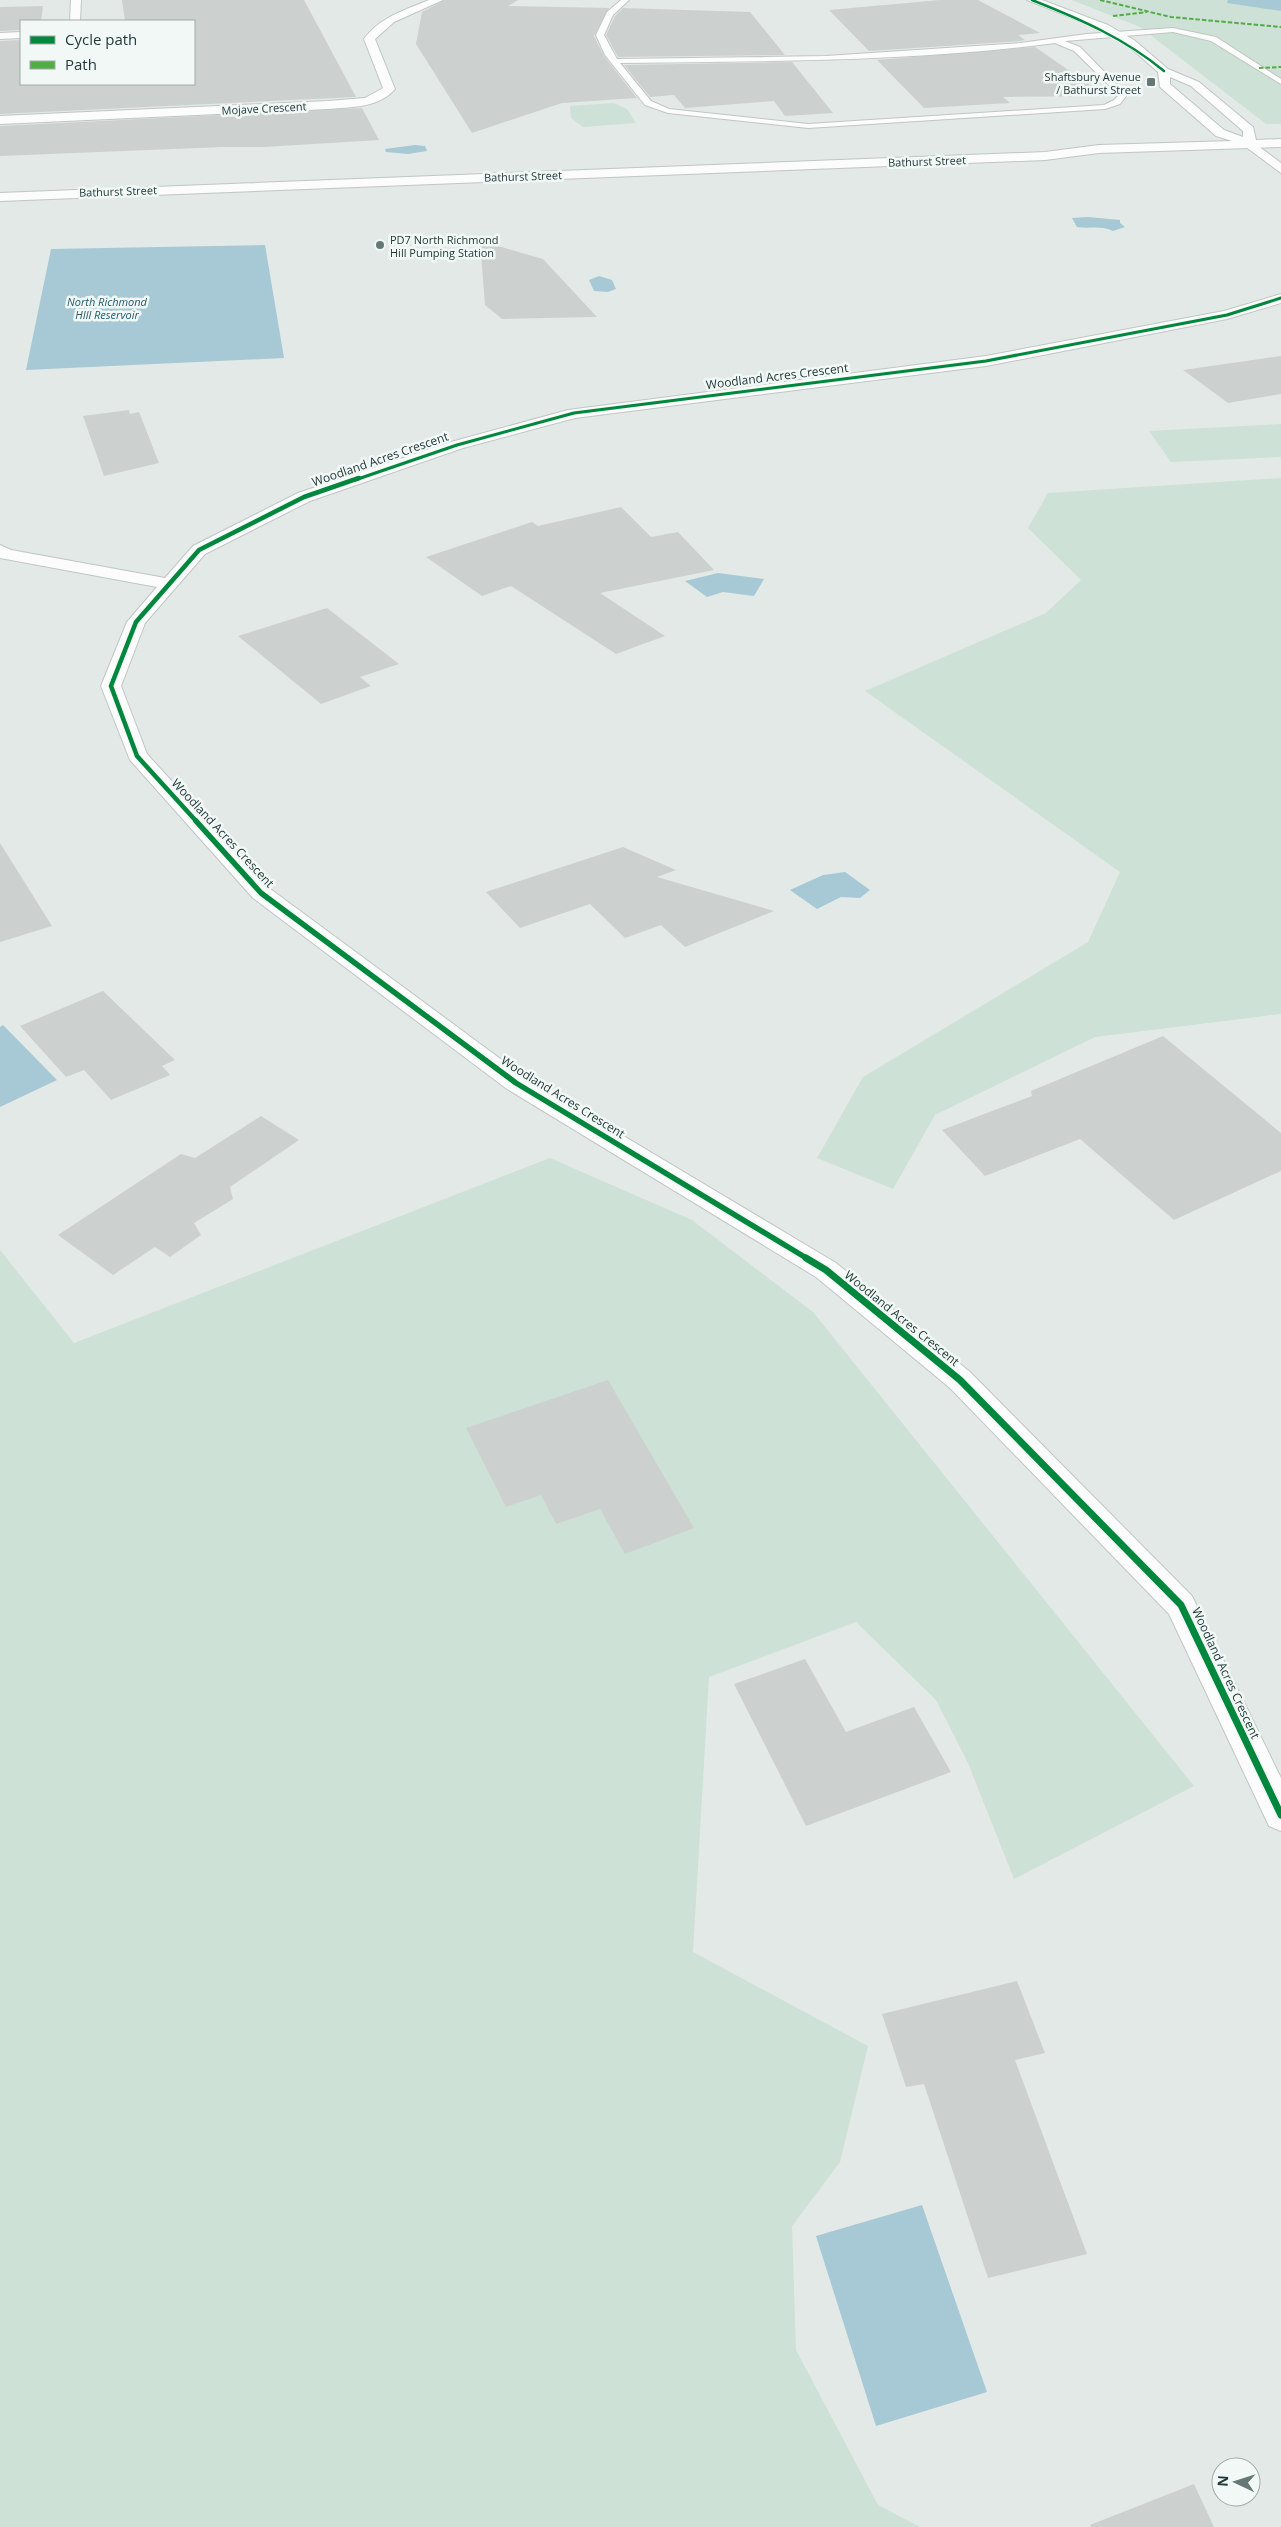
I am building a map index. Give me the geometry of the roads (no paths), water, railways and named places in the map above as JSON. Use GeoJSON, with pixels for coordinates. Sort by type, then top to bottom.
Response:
{"type":"FeatureCollection","features":[{"type":"Feature","properties":{"kind":"street"},"geometry":{"type":"LineString","coordinates":[[75,20],[76,0]]}},
{"type":"Feature","properties":{"kind":"street","name":"Mojave Crescent"},"geometry":{"type":"LineString","coordinates":[[0,120],[328,106],[369,101],[381,96],[389,89],[387,77],[376,60],[369,39],[374,31],[388,22],[438,0]]}},
{"type":"Feature","properties":{"kind":"street"},"geometry":{"type":"LineString","coordinates":[[1032,0],[1104,27],[1140,49],[1164,70],[1195,84],[1249,130],[1250,144]]}},
{"type":"Feature","properties":{"kind":"street"},"geometry":{"type":"LineString","coordinates":[[0,36],[20,35]]}},
{"type":"Feature","properties":{"kind":"street"},"geometry":{"type":"LineString","coordinates":[[1164,70],[1164,85],[1220,133],[1250,144],[1281,169]]}},
{"type":"Feature","properties":{"kind":"street","name":"Bathurst Street"},"geometry":{"type":"LineString","coordinates":[[0,197],[1046,156],[1099,149],[1281,142]]}},
{"type":"Feature","properties":{"kind":"street","name":"Bathurst Street"},"geometry":{"type":"LineString","coordinates":[[1046,156],[1108,162],[1281,154]]}},
{"type":"Feature","properties":{"kind":"street","name":"Woodland Acres Crescent"},"geometry":{"type":"LineString","coordinates":[[1281,298],[1227,315],[986,361],[574,413],[457,445],[304,497],[199,550],[136,622],[111,686],[137,756],[269,899],[516,1083],[826,1270],[960,1380],[1182,1605],[1281,1814]]}},
{"type":"Feature","properties":{"kind":"street"},"geometry":{"type":"LineString","coordinates":[[0,550],[5,554],[170,584]]}},
{"type":"Feature","properties":{"kind":"lane"},"geometry":{"type":"LineString","coordinates":[[625,0],[610,14],[600,35],[614,61],[648,102],[668,111],[808,126],[1105,107],[1117,102],[1123,95],[1077,49],[1055,40]]}},
{"type":"Feature","properties":{"kind":"lane"},"geometry":{"type":"LineString","coordinates":[[614,61],[826,58],[1173,30],[1204,35],[1213,39],[1281,82]]}},
{"type":"Feature","properties":{"kind":"water"},"geometry":{"type":"Polygon","coordinates":[[[1228,0],[1281,0],[1281,11],[1227,3],[1228,0]]]}},
{"type":"Feature","properties":{"kind":"water"},"geometry":{"type":"Polygon","coordinates":[[[415,145],[425,146],[427,151],[408,154],[386,152],[385,149],[415,145]]]}},
{"type":"Feature","properties":{"kind":"water"},"geometry":{"type":"Polygon","coordinates":[[[1088,217],[1120,220],[1120,223],[1125,227],[1113,231],[1100,228],[1077,227],[1072,218],[1088,217]]]}},
{"type":"Feature","properties":{"kind":"water","name":"North Richmond HIll Reservoir"},"geometry":{"type":"Polygon","coordinates":[[[265,245],[284,358],[26,370],[51,249],[265,245]]]}},
{"type":"Feature","properties":{"kind":"water"},"geometry":{"type":"Polygon","coordinates":[[[599,276],[612,280],[616,289],[608,292],[594,291],[589,280],[599,276]]]}},
{"type":"Feature","properties":{"kind":"water"},"geometry":{"type":"Polygon","coordinates":[[[718,573],[764,579],[754,596],[723,592],[707,597],[685,581],[718,573]]]}},
{"type":"Feature","properties":{"kind":"water"},"geometry":{"type":"Polygon","coordinates":[[[845,872],[870,890],[860,898],[841,897],[817,909],[790,890],[823,875],[845,872]]]}},
{"type":"Feature","properties":{"kind":"water"},"geometry":{"type":"Polygon","coordinates":[[[3,1025],[57,1080],[0,1107],[0,1027],[3,1025]]]}},
{"type":"Feature","properties":{"kind":"water"},"geometry":{"type":"Polygon","coordinates":[[[922,2205],[987,2392],[876,2426],[816,2236],[922,2205]]]}},
{"type":"Feature","properties":{"kind":"place","name":"Shaftsbury Avenue / Bathurst Street"},"geometry":{"type":"Point","coordinates":[1151,82]}},
{"type":"Feature","properties":{"kind":"place","name":"PD7 North Richmond Hill Pumping Station"},"geometry":{"type":"Point","coordinates":[380,245]}}]}
